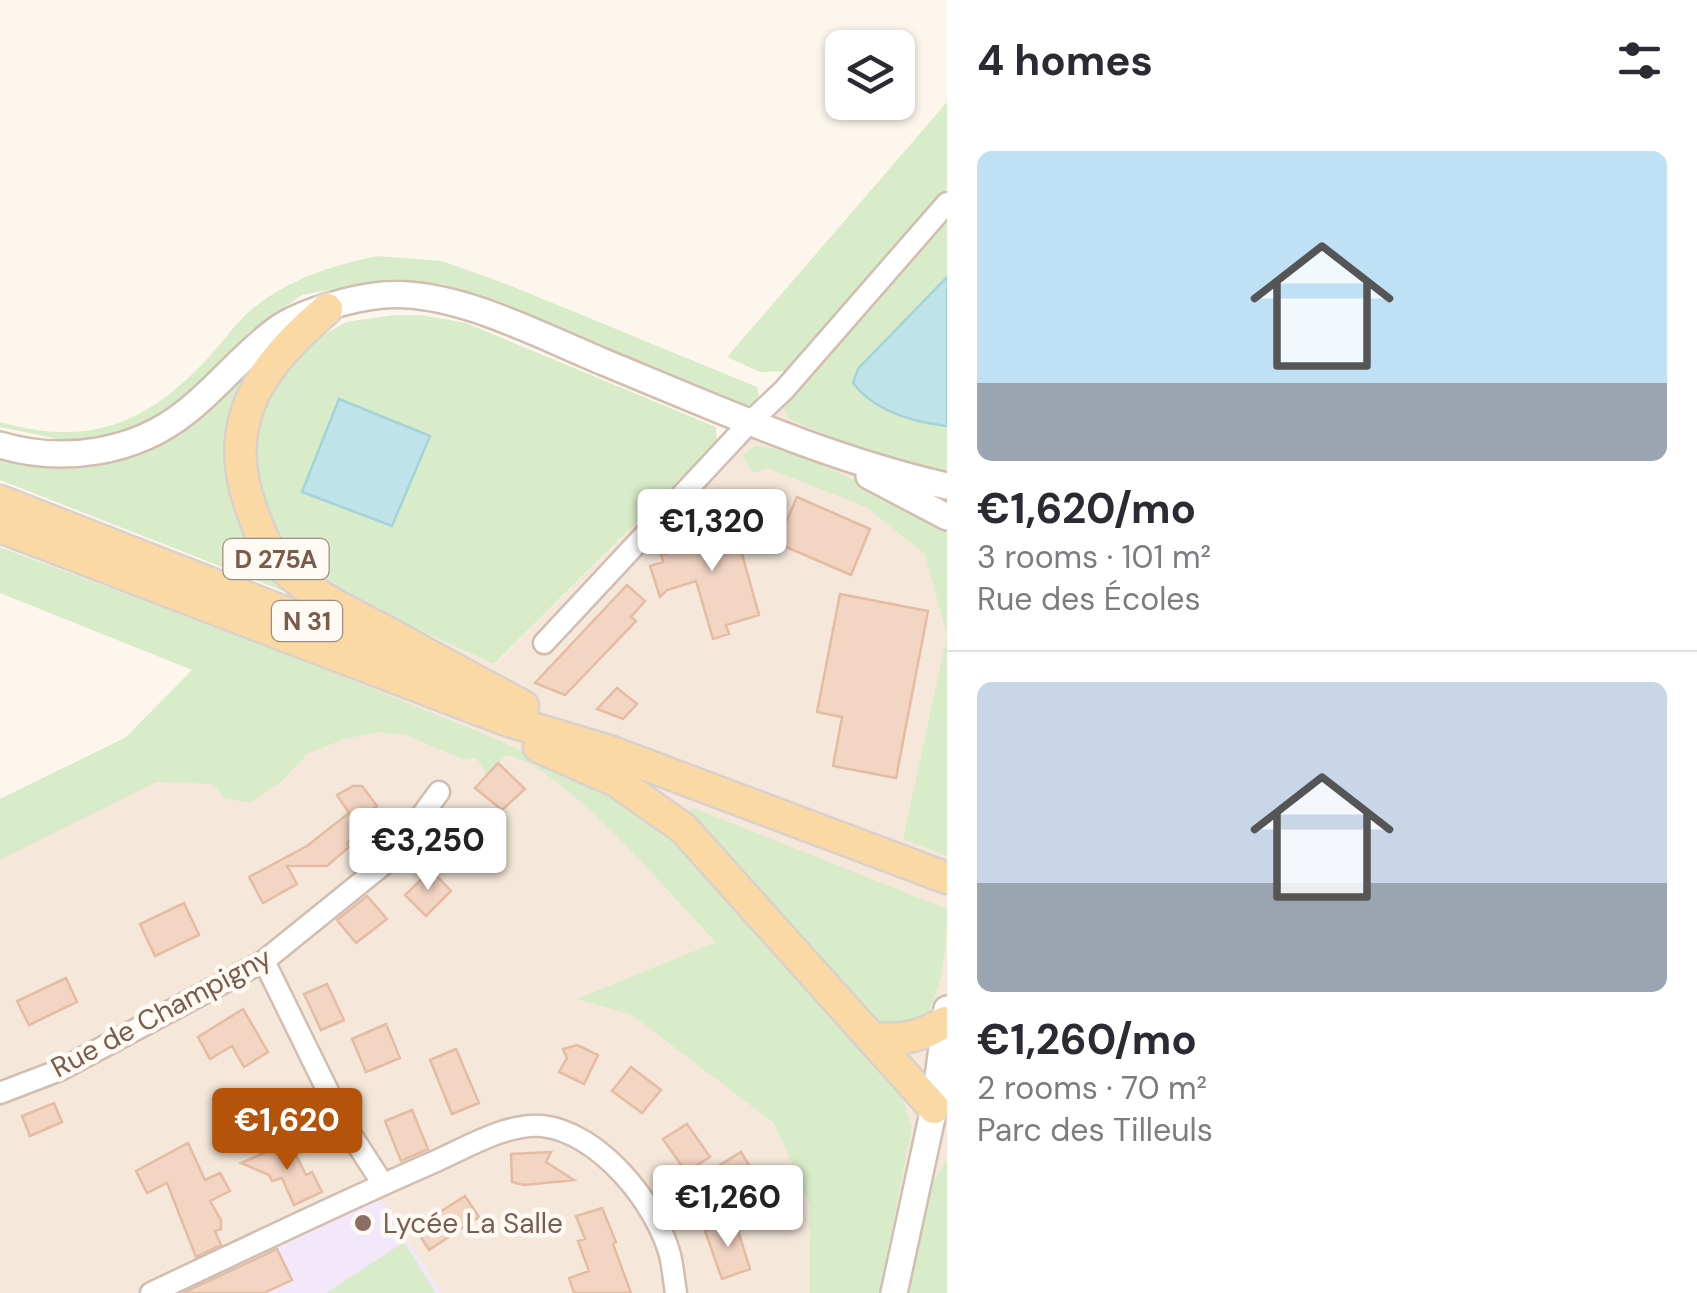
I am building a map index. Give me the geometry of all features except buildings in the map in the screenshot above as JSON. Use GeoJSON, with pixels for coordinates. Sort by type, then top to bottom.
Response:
{"type":"FeatureCollection","features":[{"type":"Feature","properties":{"kind":"main road","name":"D 275A"},"geometry":{"type":"LineString","coordinates":[[328,309],[279,352],[261,378],[240,434],[244,488],[266,543],[279,564],[334,604],[523,706]]}},
{"type":"Feature","properties":{"kind":"main road","name":"N 31"},"geometry":{"type":"LineString","coordinates":[[0,501],[523,706],[609,751]]}},
{"type":"Feature","properties":{"kind":"main road","name":"N 31"},"geometry":{"type":"LineString","coordinates":[[0,527],[506,720],[609,751],[947,878]]}},
{"type":"Feature","properties":{"kind":"main road"},"geometry":{"type":"LineString","coordinates":[[345,659],[616,781],[683,828],[941,1109]]}},
{"type":"Feature","properties":{"kind":"main road"},"geometry":{"type":"LineString","coordinates":[[872,1038],[906,1040],[924,1035],[946,1015]]}},
{"type":"Feature","properties":{"kind":"street"},"geometry":{"type":"LineString","coordinates":[[544,644],[784,390],[947,204]]}},
{"type":"Feature","properties":{"kind":"street","name":"D 275A"},"geometry":{"type":"LineString","coordinates":[[328,309],[384,295],[432,298],[460,305],[830,454],[947,517]]}},
{"type":"Feature","properties":{"kind":"street"},"geometry":{"type":"LineString","coordinates":[[0,446],[20,452],[58,454],[101,452],[140,440],[185,414],[274,331],[293,319],[328,309]]}},
{"type":"Feature","properties":{"kind":"street","name":"D 275A"},"geometry":{"type":"LineString","coordinates":[[830,454],[947,486]]}},
{"type":"Feature","properties":{"kind":"street","name":"Rue de Champigny"},"geometry":{"type":"LineString","coordinates":[[0,1093],[60,1070],[264,961],[390,859],[438,792]]}},
{"type":"Feature","properties":{"kind":"street"},"geometry":{"type":"LineString","coordinates":[[264,961],[344,1124],[382,1184]]}},
{"type":"Feature","properties":{"kind":"street"},"geometry":{"type":"LineString","coordinates":[[894,1293],[941,1109],[946,1015]]}},
{"type":"Feature","properties":{"kind":"street"},"geometry":{"type":"LineString","coordinates":[[150,1293],[382,1184],[511,1130],[542,1126],[584,1141],[614,1164],[635,1188],[670,1253],[676,1293]]}},
{"type":"Feature","properties":{"kind":"shaded area"},"geometry":{"type":"Polygon","coordinates":[[[761,398],[947,475],[947,1212],[927,1293],[0,1293],[0,799],[378,614],[495,664],[761,398]]]}},
{"type":"Feature","properties":{"kind":"shaded area","name":"Lycée La Salle"},"geometry":{"type":"Polygon","coordinates":[[[381,1199],[442,1293],[176,1293],[381,1199]]]}},
{"type":"Feature","properties":{"kind":"green space"},"geometry":{"type":"Polygon","coordinates":[[[947,102],[947,188],[785,371],[760,372],[727,357],[947,102]]]}},
{"type":"Feature","properties":{"kind":"green space"},"geometry":{"type":"Polygon","coordinates":[[[947,221],[947,479],[928,476],[789,419],[782,407],[947,221]]]}},
{"type":"Feature","properties":{"kind":"green space"},"geometry":{"type":"Polygon","coordinates":[[[378,256],[442,261],[509,285],[757,387],[759,395],[753,406],[739,404],[443,284],[388,279],[302,295],[248,333],[223,368],[161,419],[93,442],[0,427],[0,422],[61,432],[88,431],[137,415],[183,382],[266,298],[312,275],[378,256]]]}},
{"type":"Feature","properties":{"kind":"green space"},"geometry":{"type":"Polygon","coordinates":[[[394,315],[466,323],[716,427],[717,442],[494,664],[322,587],[281,541],[255,489],[255,426],[284,366],[314,340],[346,322],[394,315]]]}},
{"type":"Feature","properties":{"kind":"green space"},"geometry":{"type":"Polygon","coordinates":[[[244,377],[240,389],[265,564],[286,592],[0,480],[0,453],[60,465],[227,392],[244,377]]]}},
{"type":"Feature","properties":{"kind":"green space"},"geometry":{"type":"Polygon","coordinates":[[[754,446],[825,466],[947,528],[947,636],[925,554],[866,507],[767,468],[753,473],[742,456],[754,446]]]}},
{"type":"Feature","properties":{"kind":"green space"},"geometry":{"type":"Polygon","coordinates":[[[0,547],[277,650],[492,737],[611,794],[690,853],[901,1093],[912,1127],[879,1293],[810,1293],[810,1205],[774,1123],[632,1015],[577,999],[716,942],[616,835],[556,782],[529,764],[506,755],[486,775],[477,758],[462,759],[406,735],[379,732],[344,739],[307,754],[283,780],[250,803],[224,798],[213,784],[157,782],[0,860],[0,799],[125,738],[192,670],[0,593],[0,547]]]}},
{"type":"Feature","properties":{"kind":"green space"},"geometry":{"type":"Polygon","coordinates":[[[947,636],[947,856],[903,839],[947,636]]]}},
{"type":"Feature","properties":{"kind":"green space"},"geometry":{"type":"Polygon","coordinates":[[[696,809],[947,909],[942,970],[934,999],[920,1026],[881,1027],[701,835],[689,810],[696,809]]]}},
{"type":"Feature","properties":{"kind":"green space"},"geometry":{"type":"Polygon","coordinates":[[[947,1159],[947,1293],[905,1293],[933,1182],[947,1159]]]}},
{"type":"Feature","properties":{"kind":"green space"},"geometry":{"type":"Polygon","coordinates":[[[404,1242],[436,1293],[326,1293],[404,1242]]]}},
{"type":"Feature","properties":{"kind":"water"},"geometry":{"type":"Polygon","coordinates":[[[947,277],[947,426],[895,414],[872,401],[853,383],[858,369],[947,277]]]}},
{"type":"Feature","properties":{"kind":"water"},"geometry":{"type":"Polygon","coordinates":[[[339,399],[430,436],[392,526],[302,492],[339,399]]]}},
{"type":"Feature","properties":{"kind":"place","name":"Lycée La Salle"},"geometry":{"type":"Point","coordinates":[363,1223]}}]}
